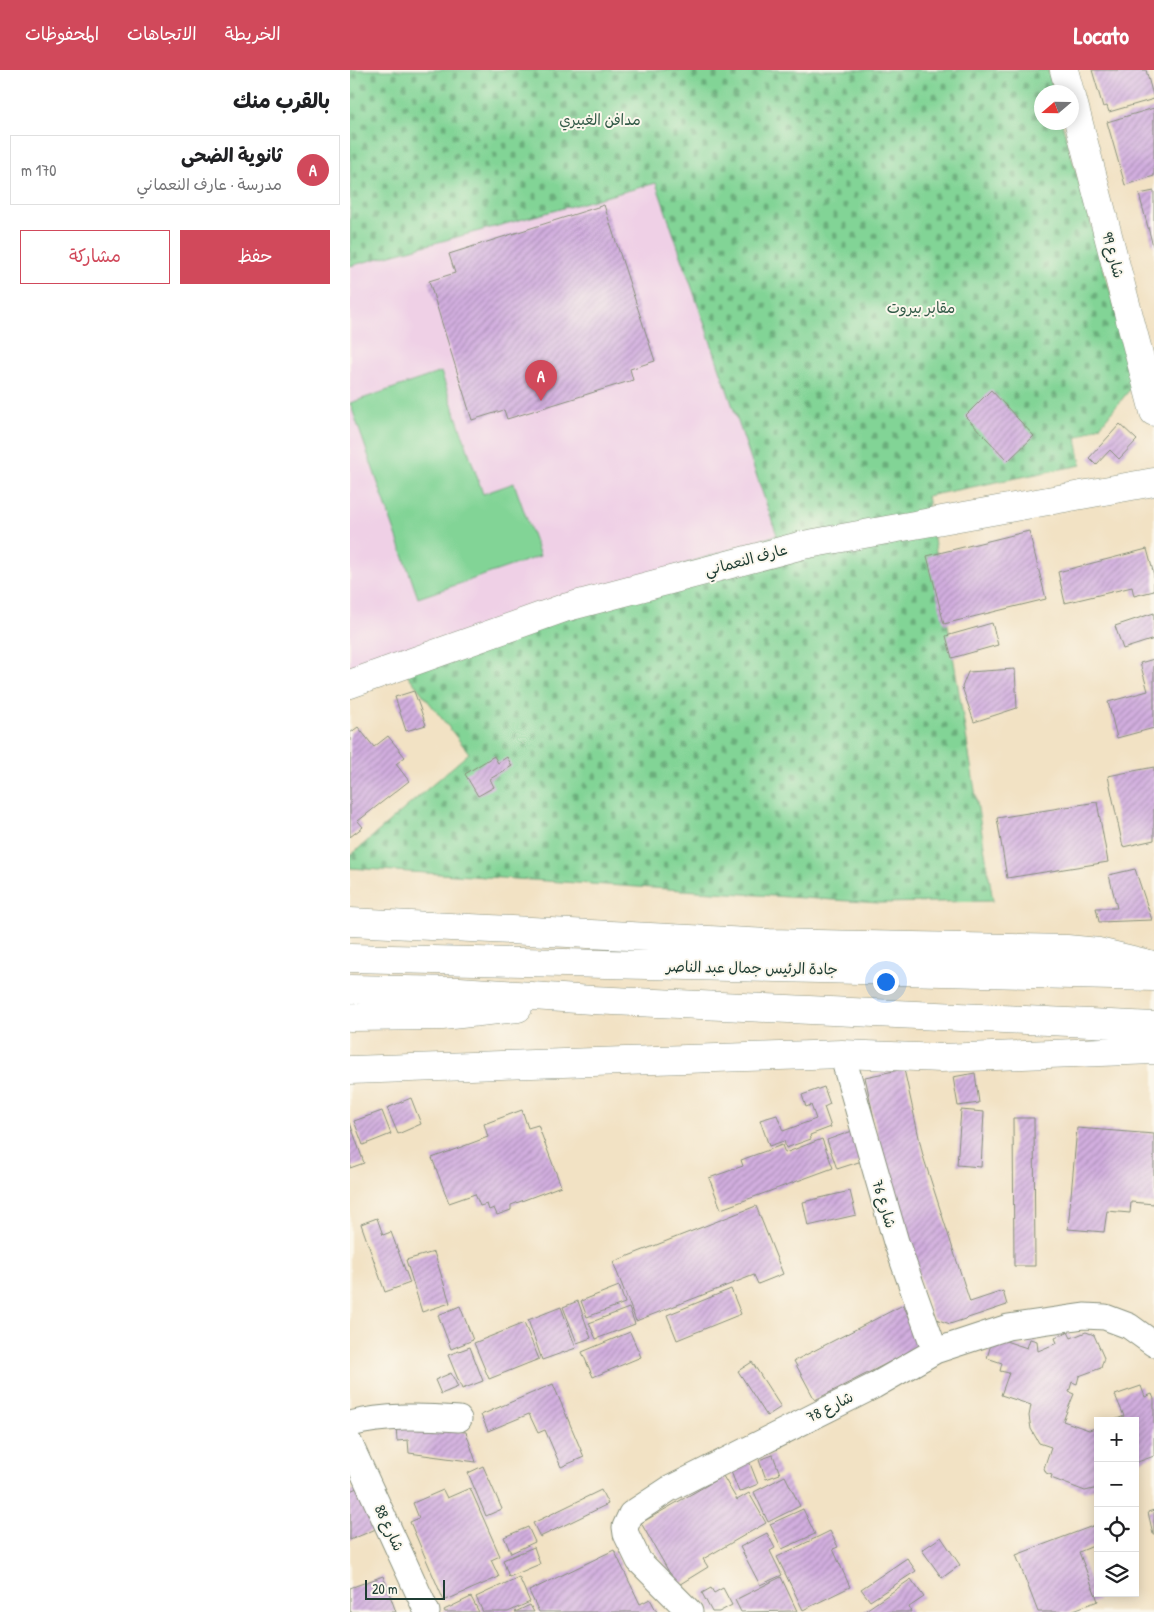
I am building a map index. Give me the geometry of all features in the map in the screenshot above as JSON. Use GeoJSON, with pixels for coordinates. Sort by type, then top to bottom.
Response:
{"type":"FeatureCollection","features":[{"type":"Feature","properties":{"kind":"main road"},"geometry":{"type":"LineString","coordinates":[[1064,70],[1068,85]]}},
{"type":"Feature","properties":{"kind":"main road","name":"شارع 99"},"geometry":{"type":"LineString","coordinates":[[1079,125],[1154,412]]}},
{"type":"Feature","properties":{"kind":"main road","name":"عارف النعماني"},"geometry":{"type":"LineString","coordinates":[[350,684],[564,608],[803,545],[1154,482]]}},
{"type":"Feature","properties":{"kind":"main road"},"geometry":{"type":"LineString","coordinates":[[350,922],[769,943],[1066,948],[1099,952],[1154,965]]}},
{"type":"Feature","properties":{"kind":"main road","name":"جادة الرئيس جمال عبد الناصر"},"geometry":{"type":"LineString","coordinates":[[350,958],[1154,977]]}},
{"type":"Feature","properties":{"kind":"main road"},"geometry":{"type":"LineString","coordinates":[[350,989],[459,991],[592,1000],[1154,1026]]}},
{"type":"Feature","properties":{"kind":"main road"},"geometry":{"type":"LineString","coordinates":[[350,1017],[442,1016],[592,1000]]}},
{"type":"Feature","properties":{"kind":"main road"},"geometry":{"type":"LineString","coordinates":[[350,1070],[842,1054],[941,1058],[1154,1050]]}},
{"type":"Feature","properties":{"kind":"street","name":"شارع 76"},"geometry":{"type":"LineString","coordinates":[[842,1054],[896,1242],[935,1351]]}},
{"type":"Feature","properties":{"kind":"street","name":"شارع 78"},"geometry":{"type":"LineString","coordinates":[[690,1612],[639,1561],[629,1544],[625,1527],[631,1514],[669,1489],[874,1386],[935,1351],[1008,1327],[1084,1316],[1105,1317],[1129,1326],[1154,1344]]}},
{"type":"Feature","properties":{"kind":"street"},"geometry":{"type":"LineString","coordinates":[[350,1424],[371,1418],[400,1416],[459,1419]]}},
{"type":"Feature","properties":{"kind":"street","name":"شارع 88"},"geometry":{"type":"LineString","coordinates":[[350,1444],[427,1612]]}},
{"type":"Feature","properties":{"kind":"shaded area"},"geometry":{"type":"Polygon","coordinates":[[[656,183],[777,535],[424,646],[391,654],[350,669],[350,266],[656,183]]]}},
{"type":"Feature","properties":{"kind":"green space","name":"مقابر بيروت"},"geometry":{"type":"Polygon","coordinates":[[[350,70],[1048,70],[1052,85],[1034,85],[1034,130],[1064,130],[1136,382],[1101,425],[1076,438],[1081,465],[927,496],[993,901],[879,903],[350,868],[350,856],[469,753],[391,654],[424,646],[777,535],[656,183],[350,266],[350,70]]]}},
{"type":"Feature","properties":{"kind":"green space"},"geometry":{"type":"Polygon","coordinates":[[[441,372],[483,494],[514,483],[540,556],[418,598],[350,403],[441,372]]]}},
{"type":"Feature","properties":{"kind":"building"},"geometry":{"type":"Polygon","coordinates":[[[1092,70],[1146,70],[1154,99],[1109,112],[1107,106],[1103,107],[1092,70]]]}},
{"type":"Feature","properties":{"kind":"building"},"geometry":{"type":"Polygon","coordinates":[[[1154,108],[1154,176],[1125,185],[1107,122],[1154,108]]]}},
{"type":"Feature","properties":{"kind":"building"},"geometry":{"type":"Polygon","coordinates":[[[1154,191],[1154,246],[1153,246],[1139,194],[1154,191]]]}},
{"type":"Feature","properties":{"kind":"building"},"geometry":{"type":"Polygon","coordinates":[[[604,205],[655,361],[630,369],[633,380],[507,419],[504,410],[472,420],[429,281],[455,273],[449,254],[604,205]]]}},
{"type":"Feature","properties":{"kind":"building"},"geometry":{"type":"Polygon","coordinates":[[[991,390],[1034,436],[1008,461],[965,416],[991,390]]]}},
{"type":"Feature","properties":{"kind":"building"},"geometry":{"type":"Polygon","coordinates":[[[1120,424],[1137,440],[1119,459],[1110,450],[1096,465],[1089,458],[1120,424]]]}},
{"type":"Feature","properties":{"kind":"building"},"geometry":{"type":"Polygon","coordinates":[[[1029,531],[1046,599],[944,624],[927,556],[1029,531]]]}},
{"type":"Feature","properties":{"kind":"building"},"geometry":{"type":"Polygon","coordinates":[[[1147,549],[1154,575],[1154,591],[1134,596],[1132,587],[1065,603],[1058,572],[1147,549]]]}},
{"type":"Feature","properties":{"kind":"building"},"geometry":{"type":"Polygon","coordinates":[[[1154,613],[1154,639],[1123,649],[1115,626],[1154,613]]]}},
{"type":"Feature","properties":{"kind":"building"},"geometry":{"type":"Polygon","coordinates":[[[992,623],[998,645],[952,658],[946,636],[992,623]]]}},
{"type":"Feature","properties":{"kind":"building"},"geometry":{"type":"Polygon","coordinates":[[[1154,659],[1154,728],[1117,738],[1108,702],[1148,691],[1140,663],[1154,659]]]}},
{"type":"Feature","properties":{"kind":"building"},"geometry":{"type":"Polygon","coordinates":[[[1015,669],[1017,708],[974,722],[962,687],[968,672],[1015,669]]]}},
{"type":"Feature","properties":{"kind":"building"},"geometry":{"type":"Polygon","coordinates":[[[414,691],[426,725],[406,731],[395,697],[414,691]]]}},
{"type":"Feature","properties":{"kind":"building"},"geometry":{"type":"Polygon","coordinates":[[[358,727],[374,747],[388,736],[405,757],[396,764],[409,781],[358,821],[363,827],[350,837],[350,733],[358,727]]]}},
{"type":"Feature","properties":{"kind":"building"},"geometry":{"type":"Polygon","coordinates":[[[494,756],[498,763],[507,757],[512,766],[490,779],[494,787],[478,796],[465,774],[494,756]]]}},
{"type":"Feature","properties":{"kind":"building"},"geometry":{"type":"Polygon","coordinates":[[[1154,767],[1154,840],[1123,847],[1108,776],[1154,767]]]}},
{"type":"Feature","properties":{"kind":"building"},"geometry":{"type":"Polygon","coordinates":[[[1097,802],[1108,862],[1007,878],[997,818],[1097,802]]]}},
{"type":"Feature","properties":{"kind":"building"},"geometry":{"type":"Polygon","coordinates":[[[1135,869],[1152,920],[1099,922],[1096,908],[1117,908],[1109,875],[1135,869]]]}},
{"type":"Feature","properties":{"kind":"building"},"geometry":{"type":"Polygon","coordinates":[[[904,1069],[923,1156],[970,1302],[1003,1291],[1007,1305],[950,1324],[933,1318],[884,1165],[865,1077],[904,1069]]]}},
{"type":"Feature","properties":{"kind":"building"},"geometry":{"type":"Polygon","coordinates":[[[975,1073],[979,1103],[958,1106],[953,1077],[975,1073]]]}},
{"type":"Feature","properties":{"kind":"building"},"geometry":{"type":"Polygon","coordinates":[[[824,1087],[830,1104],[824,1107],[831,1127],[810,1135],[811,1139],[786,1148],[784,1141],[769,1146],[760,1120],[777,1115],[783,1131],[816,1119],[811,1105],[806,1107],[802,1095],[824,1087]]]}},
{"type":"Feature","properties":{"kind":"building"},"geometry":{"type":"Polygon","coordinates":[[[411,1098],[421,1124],[398,1134],[387,1108],[411,1098]]]}},
{"type":"Feature","properties":{"kind":"building"},"geometry":{"type":"Polygon","coordinates":[[[522,1110],[528,1128],[538,1125],[561,1186],[511,1205],[511,1210],[497,1215],[494,1208],[489,1210],[487,1204],[480,1206],[475,1194],[449,1203],[432,1158],[488,1137],[484,1124],[522,1110]]]}},
{"type":"Feature","properties":{"kind":"building"},"geometry":{"type":"Polygon","coordinates":[[[961,1110],[984,1112],[981,1167],[957,1165],[961,1110]]]}},
{"type":"Feature","properties":{"kind":"building"},"geometry":{"type":"Polygon","coordinates":[[[382,1111],[391,1134],[363,1145],[354,1121],[382,1111]]]}},
{"type":"Feature","properties":{"kind":"building"},"geometry":{"type":"Polygon","coordinates":[[[1013,1118],[1034,1118],[1035,1266],[1014,1266],[1013,1118]]]}},
{"type":"Feature","properties":{"kind":"building"},"geometry":{"type":"Polygon","coordinates":[[[350,1123],[364,1163],[350,1168],[350,1123]]]}},
{"type":"Feature","properties":{"kind":"building"},"geometry":{"type":"Polygon","coordinates":[[[1077,1128],[1154,1134],[1154,1204],[1131,1202],[1130,1213],[1107,1211],[1104,1232],[1068,1229],[1077,1128]]]}},
{"type":"Feature","properties":{"kind":"building"},"geometry":{"type":"Polygon","coordinates":[[[855,1130],[865,1160],[837,1169],[827,1140],[855,1130]]]}},
{"type":"Feature","properties":{"kind":"building"},"geometry":{"type":"Polygon","coordinates":[[[822,1139],[833,1168],[721,1209],[709,1178],[743,1166],[741,1160],[782,1145],[785,1153],[822,1139]]]}},
{"type":"Feature","properties":{"kind":"building"},"geometry":{"type":"Polygon","coordinates":[[[850,1191],[856,1215],[808,1226],[803,1202],[850,1191]]]}},
{"type":"Feature","properties":{"kind":"building"},"geometry":{"type":"Polygon","coordinates":[[[756,1206],[783,1274],[758,1284],[754,1275],[636,1321],[613,1262],[756,1206]]]}},
{"type":"Feature","properties":{"kind":"building"},"geometry":{"type":"Polygon","coordinates":[[[377,1218],[383,1235],[391,1232],[410,1283],[385,1292],[361,1224],[377,1218]]]}},
{"type":"Feature","properties":{"kind":"building"},"geometry":{"type":"Polygon","coordinates":[[[434,1252],[450,1303],[422,1312],[406,1260],[434,1252]]]}},
{"type":"Feature","properties":{"kind":"building"},"geometry":{"type":"Polygon","coordinates":[[[619,1286],[625,1303],[587,1317],[581,1301],[619,1286]]]}},
{"type":"Feature","properties":{"kind":"building"},"geometry":{"type":"Polygon","coordinates":[[[731,1289],[741,1314],[677,1340],[667,1315],[731,1289]]]}},
{"type":"Feature","properties":{"kind":"building"},"geometry":{"type":"Polygon","coordinates":[[[578,1301],[591,1338],[577,1343],[563,1307],[578,1301]]]}},
{"type":"Feature","properties":{"kind":"building"},"geometry":{"type":"Polygon","coordinates":[[[903,1305],[923,1345],[815,1400],[794,1361],[903,1305]]]}},
{"type":"Feature","properties":{"kind":"building"},"geometry":{"type":"Polygon","coordinates":[[[460,1306],[473,1340],[451,1349],[438,1315],[460,1306]]]}},
{"type":"Feature","properties":{"kind":"building"},"geometry":{"type":"Polygon","coordinates":[[[561,1307],[576,1348],[542,1360],[528,1320],[561,1307]]]}},
{"type":"Feature","properties":{"kind":"building"},"geometry":{"type":"Polygon","coordinates":[[[629,1308],[635,1324],[596,1339],[589,1323],[629,1308]]]}},
{"type":"Feature","properties":{"kind":"building"},"geometry":{"type":"Polygon","coordinates":[[[524,1323],[539,1359],[489,1379],[474,1343],[524,1323]]]}},
{"type":"Feature","properties":{"kind":"building"},"geometry":{"type":"Polygon","coordinates":[[[630,1332],[641,1357],[593,1377],[582,1352],[630,1332]]]}},
{"type":"Feature","properties":{"kind":"building"},"geometry":{"type":"Polygon","coordinates":[[[1068,1332],[1071,1338],[1086,1332],[1094,1335],[1104,1358],[1101,1368],[1079,1376],[1077,1384],[1072,1382],[1069,1392],[1074,1394],[1063,1421],[1089,1430],[1094,1428],[1094,1489],[1085,1491],[1051,1478],[1052,1475],[1046,1473],[1044,1468],[1051,1447],[1039,1443],[1031,1429],[1029,1416],[1031,1405],[1001,1395],[1009,1373],[1000,1371],[1002,1363],[987,1358],[993,1337],[1027,1348],[1030,1339],[1037,1341],[1038,1351],[1057,1343],[1055,1338],[1068,1332]]]}},
{"type":"Feature","properties":{"kind":"building"},"geometry":{"type":"Polygon","coordinates":[[[470,1347],[483,1381],[462,1389],[448,1355],[470,1347]]]}},
{"type":"Feature","properties":{"kind":"building"},"geometry":{"type":"Polygon","coordinates":[[[752,1362],[781,1407],[767,1416],[738,1371],[752,1362]]]}},
{"type":"Feature","properties":{"kind":"building"},"geometry":{"type":"Polygon","coordinates":[[[451,1373],[458,1387],[441,1394],[435,1380],[451,1373]]]}},
{"type":"Feature","properties":{"kind":"building"},"geometry":{"type":"Polygon","coordinates":[[[553,1384],[584,1457],[561,1467],[545,1430],[538,1433],[529,1414],[488,1431],[481,1415],[553,1384]]]}},
{"type":"Feature","properties":{"kind":"building"},"geometry":{"type":"Polygon","coordinates":[[[1141,1386],[1145,1397],[1152,1394],[1154,1399],[1154,1456],[1139,1462],[1139,1417],[1122,1417],[1124,1416],[1115,1395],[1141,1386]]]}},
{"type":"Feature","properties":{"kind":"building"},"geometry":{"type":"Polygon","coordinates":[[[396,1425],[466,1432],[476,1462],[409,1453],[408,1440],[397,1441],[396,1425]]]}},
{"type":"Feature","properties":{"kind":"building"},"geometry":{"type":"Polygon","coordinates":[[[773,1455],[780,1474],[766,1479],[759,1460],[773,1455]]]}},
{"type":"Feature","properties":{"kind":"building"},"geometry":{"type":"Polygon","coordinates":[[[749,1461],[758,1484],[739,1492],[730,1469],[749,1461]]]}},
{"type":"Feature","properties":{"kind":"building"},"geometry":{"type":"Polygon","coordinates":[[[483,1466],[502,1509],[486,1516],[468,1473],[483,1466]]]}},
{"type":"Feature","properties":{"kind":"building"},"geometry":{"type":"Polygon","coordinates":[[[723,1476],[737,1500],[749,1493],[766,1523],[703,1559],[708,1567],[677,1586],[641,1523],[723,1476]]]}},
{"type":"Feature","properties":{"kind":"building"},"geometry":{"type":"Polygon","coordinates":[[[785,1476],[800,1506],[768,1522],[754,1492],[785,1476]]]}},
{"type":"Feature","properties":{"kind":"building"},"geometry":{"type":"Polygon","coordinates":[[[366,1484],[383,1526],[350,1540],[350,1491],[366,1484]]]}},
{"type":"Feature","properties":{"kind":"building"},"geometry":{"type":"Polygon","coordinates":[[[470,1488],[500,1556],[491,1560],[499,1577],[444,1601],[410,1522],[419,1518],[413,1503],[443,1490],[447,1498],[470,1488]]]}},
{"type":"Feature","properties":{"kind":"building"},"geometry":{"type":"Polygon","coordinates":[[[601,1490],[608,1504],[540,1537],[533,1523],[601,1490]]]}},
{"type":"Feature","properties":{"kind":"building"},"geometry":{"type":"Polygon","coordinates":[[[803,1509],[815,1534],[782,1549],[770,1524],[803,1509]]]}},
{"type":"Feature","properties":{"kind":"building"},"geometry":{"type":"Polygon","coordinates":[[[1154,1510],[1154,1534],[1153,1534],[1148,1512],[1154,1510]]]}},
{"type":"Feature","properties":{"kind":"building"},"geometry":{"type":"Polygon","coordinates":[[[1094,1526],[1094,1546],[1079,1552],[1094,1591],[1094,1597],[1096,1597],[1098,1601],[1068,1612],[1038,1612],[1016,1555],[1094,1526]]]}},
{"type":"Feature","properties":{"kind":"building"},"geometry":{"type":"Polygon","coordinates":[[[528,1527],[535,1542],[511,1553],[504,1537],[528,1527]]]}},
{"type":"Feature","properties":{"kind":"building"},"geometry":{"type":"Polygon","coordinates":[[[830,1531],[838,1547],[833,1549],[850,1587],[803,1610],[777,1557],[830,1531]]]}},
{"type":"Feature","properties":{"kind":"building"},"geometry":{"type":"Polygon","coordinates":[[[767,1533],[775,1548],[770,1551],[782,1575],[760,1585],[740,1547],[767,1533]]]}},
{"type":"Feature","properties":{"kind":"building"},"geometry":{"type":"Polygon","coordinates":[[[941,1537],[960,1565],[942,1578],[922,1550],[941,1537]]]}},
{"type":"Feature","properties":{"kind":"building"},"geometry":{"type":"Polygon","coordinates":[[[534,1547],[540,1564],[509,1577],[503,1560],[534,1547]]]}},
{"type":"Feature","properties":{"kind":"building"},"geometry":{"type":"Polygon","coordinates":[[[614,1550],[640,1604],[650,1599],[657,1612],[539,1612],[529,1591],[614,1550]]]}},
{"type":"Feature","properties":{"kind":"building"},"geometry":{"type":"Polygon","coordinates":[[[907,1558],[916,1571],[870,1601],[861,1589],[907,1558]]]}},
{"type":"Feature","properties":{"kind":"building"},"geometry":{"type":"Polygon","coordinates":[[[383,1576],[396,1612],[350,1612],[350,1588],[383,1576]]]}},
{"type":"Feature","properties":{"kind":"building"},"geometry":{"type":"Polygon","coordinates":[[[519,1577],[530,1602],[508,1612],[483,1612],[476,1597],[519,1577]]]}},
{"type":"Feature","properties":{"kind":"building"},"geometry":{"type":"Polygon","coordinates":[[[781,1577],[797,1611],[741,1612],[735,1600],[781,1577]]]}},
{"type":"Feature","properties":{"kind":"building"},"geometry":{"type":"Polygon","coordinates":[[[911,1579],[924,1597],[909,1607],[911,1612],[863,1612],[911,1579]]]}},
{"type":"Feature","properties":{"kind":"building"},"geometry":{"type":"Polygon","coordinates":[[[711,1588],[714,1593],[723,1588],[732,1605],[719,1612],[712,1612],[702,1593],[711,1588]]]}},
{"type":"Feature","properties":{"kind":"building"},"geometry":{"type":"Polygon","coordinates":[[[471,1597],[479,1612],[445,1612],[444,1610],[471,1597]]]}},
{"type":"Feature","properties":{"kind":"building"},"geometry":{"type":"Polygon","coordinates":[[[530,1605],[534,1612],[515,1612],[530,1605]]]}},
{"type":"Feature","properties":{"kind":"place","name":"ثانوية الضحى"},"geometry":{"type":"Point","coordinates":[541,401]}},
{"type":"Feature","properties":{"kind":"park label","name":"مدافن الغبيري"},"geometry":{"type":"Point","coordinates":[600,120]}}]}
